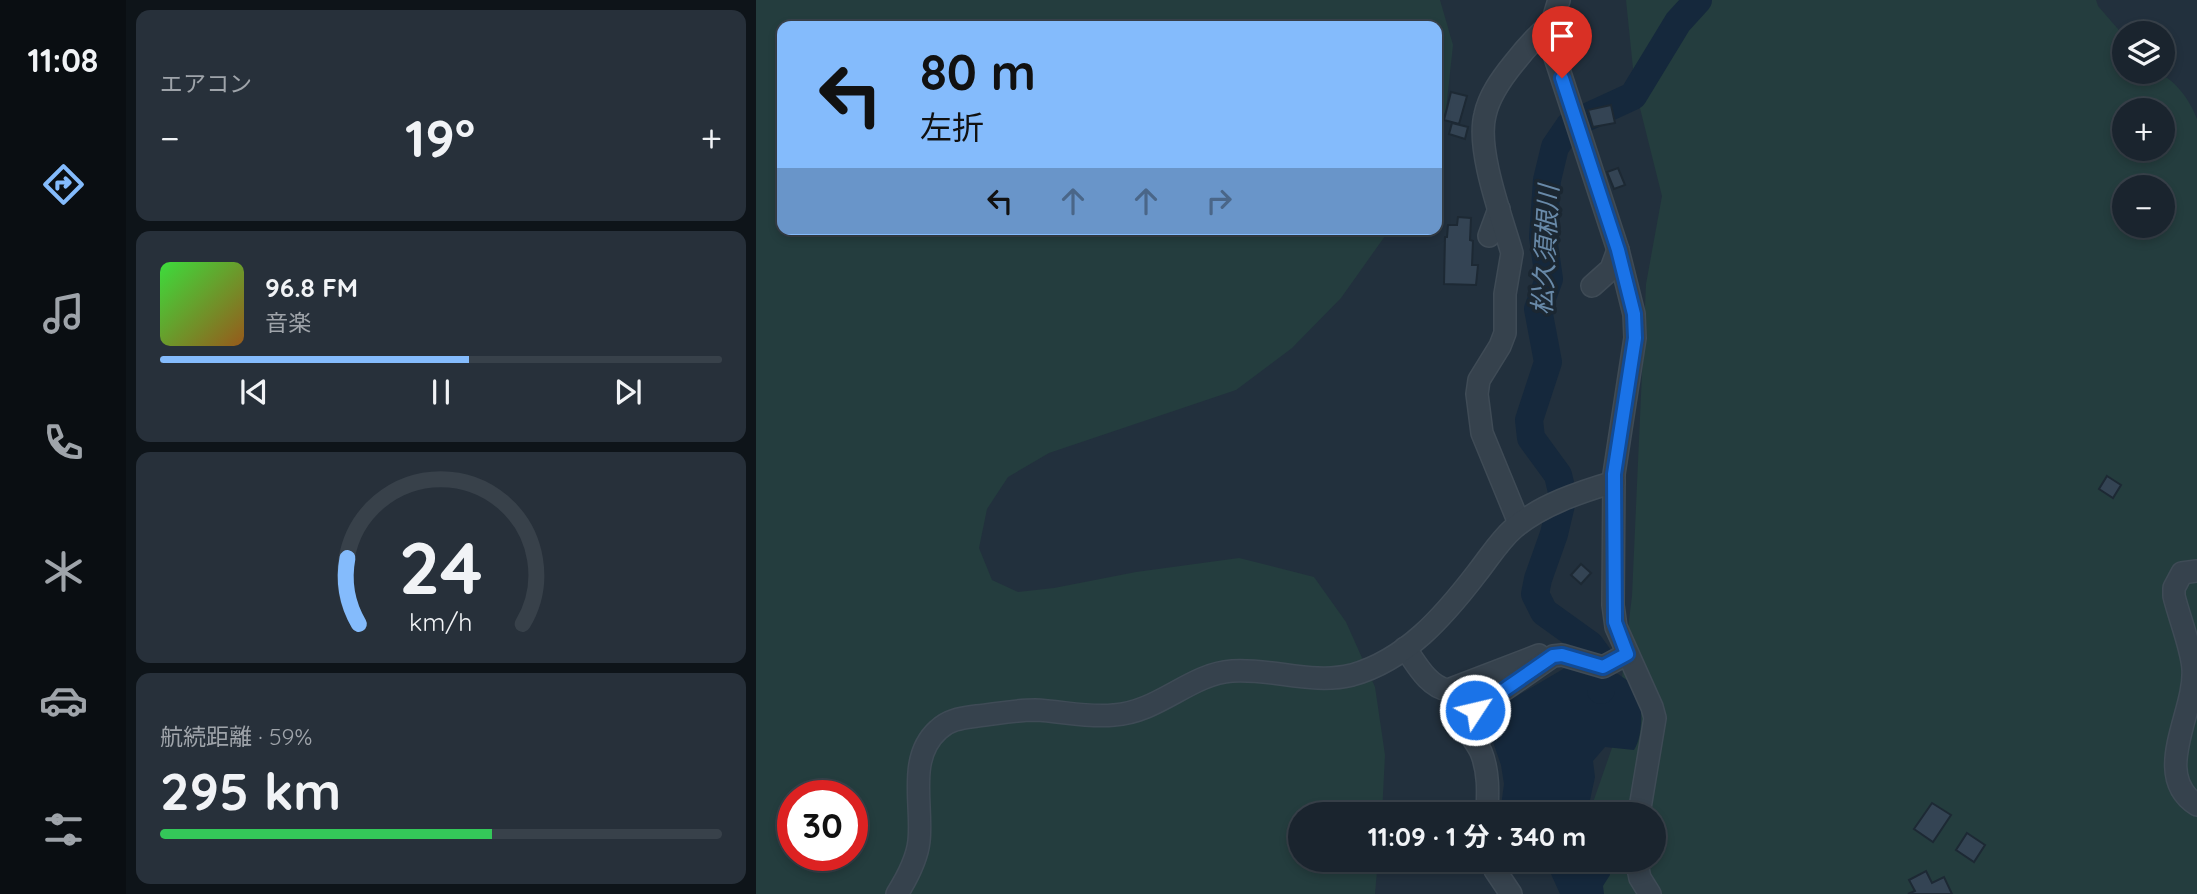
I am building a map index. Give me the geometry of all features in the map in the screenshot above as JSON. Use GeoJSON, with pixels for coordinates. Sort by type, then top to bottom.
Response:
{"type":"FeatureCollection","features":[{"type":"Feature","properties":{"kind":"street"},"geometry":{"type":"LineString","coordinates":[[1559,0],[1548,36],[1618,250],[1634,314],[1635,338],[1614,482],[1615,622],[1655,718],[1641,802]]}},
{"type":"Feature","properties":{"kind":"street"},"geometry":{"type":"LineString","coordinates":[[1519,523],[1485,442],[1477,394],[1479,380],[1505,333],[1505,294],[1512,253],[1485,152],[1484,117],[1499,82],[1529,43],[1551,24]]}},
{"type":"Feature","properties":{"kind":"street"},"geometry":{"type":"LineString","coordinates":[[1489,236],[1499,209]]}},
{"type":"Feature","properties":{"kind":"street"},"geometry":{"type":"LineString","coordinates":[[1592,286],[1611,269],[1618,250]]}},
{"type":"Feature","properties":{"kind":"street"},"geometry":{"type":"LineString","coordinates":[[897,894],[915,860],[919,844],[918,786],[921,759],[937,730],[949,722],[1021,711],[1123,714],[1143,710],[1201,680],[1229,671],[1335,678],[1376,667],[1405,648],[1448,609],[1505,536],[1519,523],[1590,489],[1614,482]]}},
{"type":"Feature","properties":{"kind":"street"},"geometry":{"type":"LineString","coordinates":[[2197,571],[2182,573],[2174,588],[2194,671],[2174,772],[2182,791],[2197,806]]}},
{"type":"Feature","properties":{"kind":"street"},"geometry":{"type":"LineString","coordinates":[[1405,648],[1427,678],[1440,689],[1448,690],[1550,651],[1603,667],[1627,654]]}},
{"type":"Feature","properties":{"kind":"street"},"geometry":{"type":"LineString","coordinates":[[1487,802],[1488,784],[1484,762],[1464,720],[1557,654]]}},
{"type":"Feature","properties":{"kind":"street"},"geometry":{"type":"LineString","coordinates":[[1496,872],[1511,894]]}},
{"type":"Feature","properties":{"kind":"street"},"geometry":{"type":"LineString","coordinates":[[1639,872],[1650,894]]}},
{"type":"Feature","properties":{"kind":"green space"},"geometry":{"type":"Polygon","coordinates":[[[756,0],[1440,0],[1453,45],[1446,110],[1442,119],[1442,21],[777,21],[777,235],[1386,235],[1341,298],[1292,348],[1236,390],[1049,453],[1008,477],[987,509],[979,548],[992,580],[1018,592],[1239,558],[1314,577],[1346,622],[1375,687],[1385,755],[1383,802],[1288,802],[1288,872],[1377,872],[1375,894],[756,894],[756,0]]]}},
{"type":"Feature","properties":{"kind":"green space"},"geometry":{"type":"Polygon","coordinates":[[[1626,0],[2096,0],[2112,22],[2112,84],[2175,84],[2187,99],[2197,119],[2197,894],[1560,894],[1568,872],[1666,872],[1666,802],[1593,802],[1614,742],[1632,596],[1646,284],[1662,196],[1635,88],[1626,0]]]}},
{"type":"Feature","properties":{"kind":"water"},"geometry":{"type":"Polygon","coordinates":[[[1575,662],[1618,674],[1640,689],[1641,729],[1634,750],[1605,747],[1593,761],[1595,777],[1591,802],[1502,802],[1504,784],[1501,765],[1485,719],[1490,712],[1575,662]]]}},
{"type":"Feature","properties":{"kind":"water"},"geometry":{"type":"Polygon","coordinates":[[[1547,872],[1609,872],[1610,875],[1603,886],[1604,894],[1560,894],[1551,874],[1547,872]]]}},
{"type":"Feature","properties":{"kind":"building"},"geometry":{"type":"Polygon","coordinates":[[[1451,92],[1467,96],[1459,124],[1444,120],[1451,92]]]}},
{"type":"Feature","properties":{"kind":"building"},"geometry":{"type":"Polygon","coordinates":[[[1611,105],[1615,123],[1593,127],[1588,110],[1611,105]]]}},
{"type":"Feature","properties":{"kind":"building"},"geometry":{"type":"Polygon","coordinates":[[[1452,123],[1468,127],[1465,139],[1449,134],[1452,123]]]}},
{"type":"Feature","properties":{"kind":"building"},"geometry":{"type":"Polygon","coordinates":[[[1618,168],[1625,185],[1614,189],[1607,172],[1618,168]]]}},
{"type":"Feature","properties":{"kind":"building"},"geometry":{"type":"Polygon","coordinates":[[[1458,217],[1471,218],[1472,265],[1478,265],[1476,285],[1444,284],[1445,237],[1448,225],[1457,225],[1458,217]]]}},
{"type":"Feature","properties":{"kind":"building"},"geometry":{"type":"Polygon","coordinates":[[[2107,476],[2121,485],[2113,498],[2099,489],[2107,476]]]}},
{"type":"Feature","properties":{"kind":"building"},"geometry":{"type":"Polygon","coordinates":[[[1581,564],[1591,573],[1581,584],[1571,575],[1581,564]]]}},
{"type":"Feature","properties":{"kind":"building"},"geometry":{"type":"Polygon","coordinates":[[[1932,803],[1951,815],[1933,842],[1914,829],[1932,803]]]}},
{"type":"Feature","properties":{"kind":"building"},"geometry":{"type":"Polygon","coordinates":[[[1967,833],[1985,845],[1974,862],[1956,850],[1967,833]]]}},
{"type":"Feature","properties":{"kind":"building"},"geometry":{"type":"Polygon","coordinates":[[[1926,871],[1932,883],[1944,877],[1952,894],[1908,894],[1915,891],[1909,880],[1926,871]]]}},
{"type":"Feature","properties":{"kind":"waterway","name":"松久須根川"},"geometry":{"type":"LineString","coordinates":[[1601,690],[1598,656],[1590,645],[1544,612],[1535,594],[1563,496],[1558,475],[1531,438],[1529,420],[1548,362],[1538,309],[1549,279],[1543,237],[1547,180],[1555,147],[1570,125],[1633,96],[1678,22],[1698,0]]}},
{"type":"Feature","properties":{"kind":"route"},"geometry":{"type":"LineString","coordinates":[[1475,710],[1557,654],[1603,667],[1627,654],[1615,622],[1614,474],[1630,378],[1635,338],[1634,314],[1618,250],[1562,78]]}}]}
